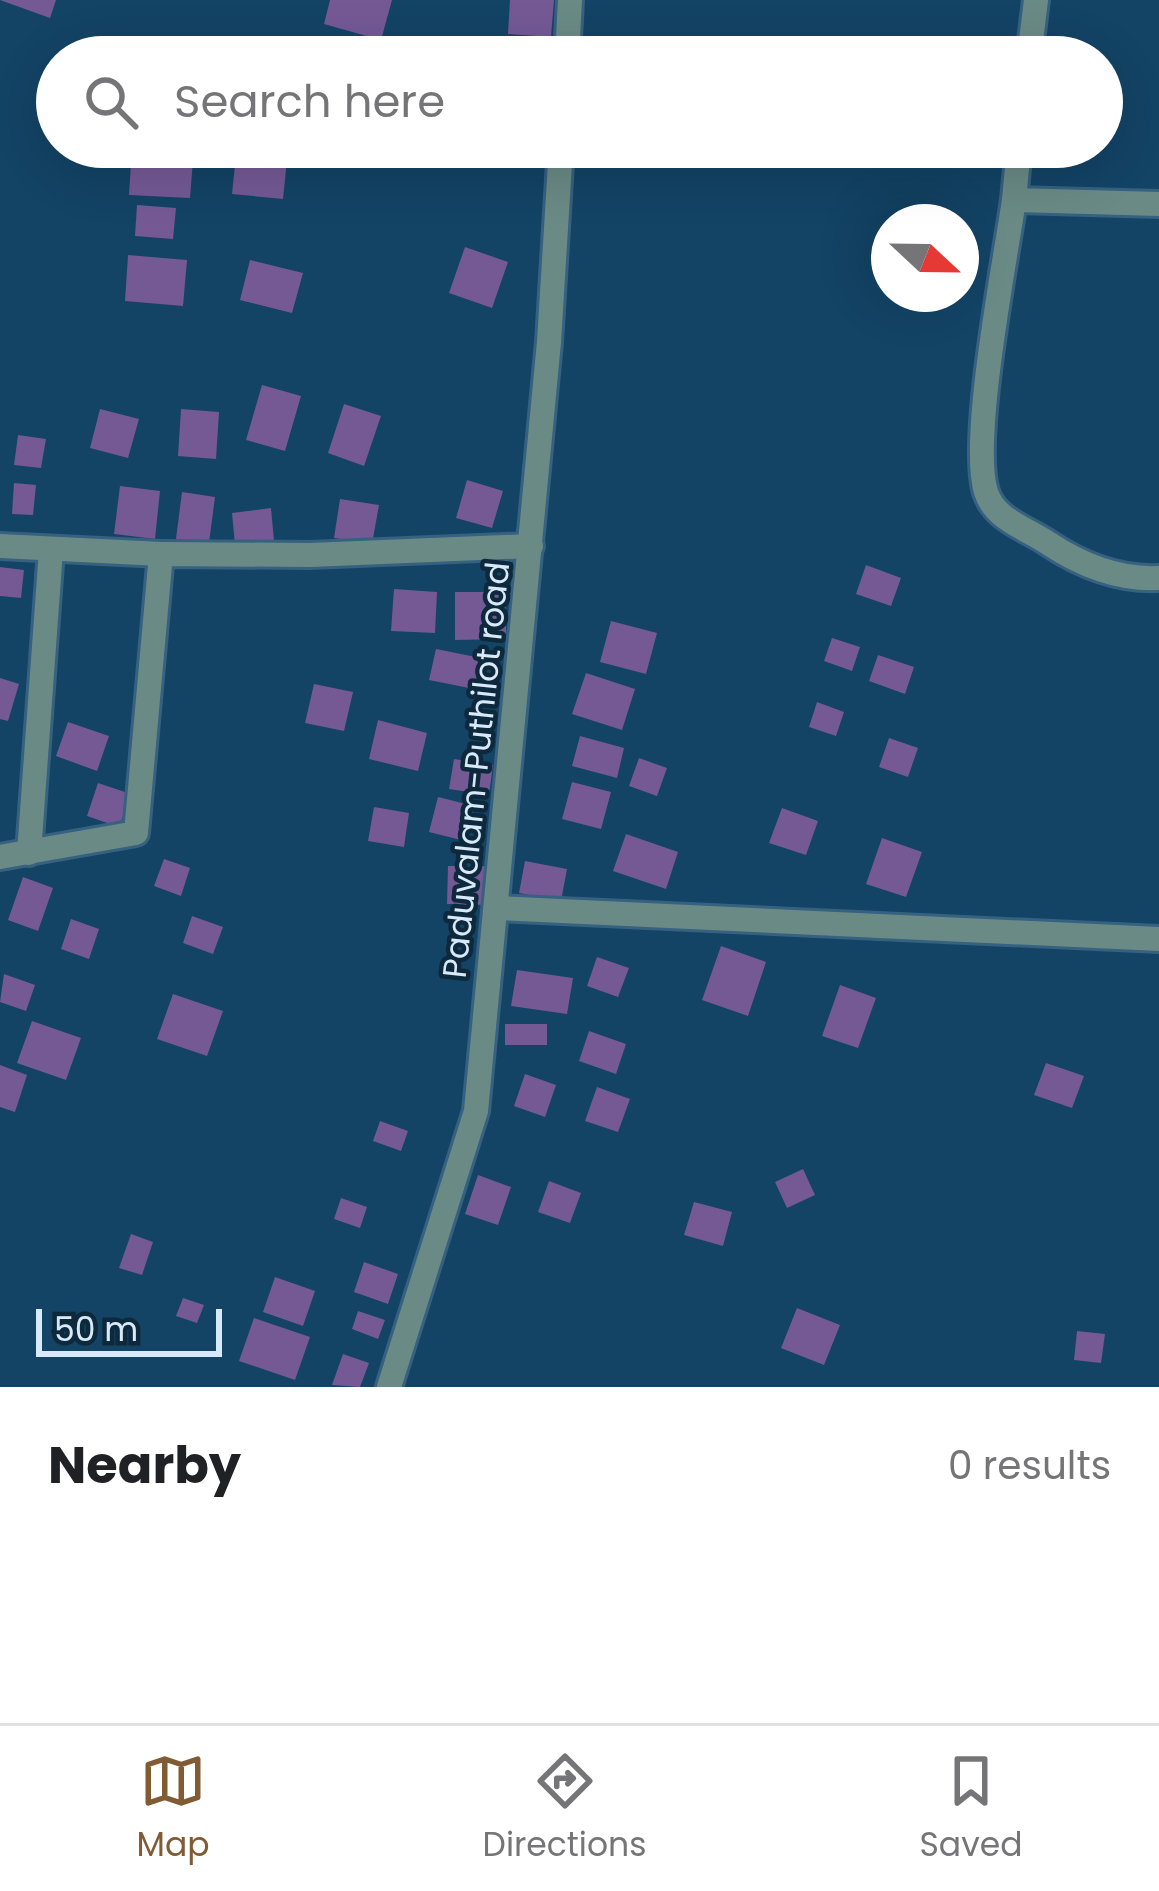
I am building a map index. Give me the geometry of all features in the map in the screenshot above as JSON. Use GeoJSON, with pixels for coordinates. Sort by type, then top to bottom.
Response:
{"type":"FeatureCollection","features":[{"type":"Feature","properties":{"kind":"street"},"geometry":{"type":"LineString","coordinates":[[568,36],[571,0]]}},
{"type":"Feature","properties":{"kind":"street"},"geometry":{"type":"LineString","coordinates":[[1032,36],[1036,0]]}},
{"type":"Feature","properties":{"kind":"street","name":"Paduvalam-Puthilot road"},"geometry":{"type":"LineString","coordinates":[[389,1387],[476,1111],[531,546],[559,168]]}},
{"type":"Feature","properties":{"kind":"street"},"geometry":{"type":"LineString","coordinates":[[1017,168],[984,419],[986,493],[1007,521],[1077,562],[1137,579],[1159,578]]}},
{"type":"Feature","properties":{"kind":"street"},"geometry":{"type":"LineString","coordinates":[[1013,200],[1159,204]]}},
{"type":"Feature","properties":{"kind":"street"},"geometry":{"type":"LineString","coordinates":[[0,545],[310,556],[531,546]]}},
{"type":"Feature","properties":{"kind":"street"},"geometry":{"type":"LineString","coordinates":[[29,853],[51,550]]}},
{"type":"Feature","properties":{"kind":"street"},"geometry":{"type":"LineString","coordinates":[[0,857],[136,833],[161,554]]}},
{"type":"Feature","properties":{"kind":"street"},"geometry":{"type":"LineString","coordinates":[[497,908],[1159,939]]}},
{"type":"Feature","properties":{"kind":"building"},"geometry":{"type":"Polygon","coordinates":[[[0,0],[56,0],[50,18],[0,0]]]}},
{"type":"Feature","properties":{"kind":"building"},"geometry":{"type":"Polygon","coordinates":[[[330,0],[392,0],[382,36],[324,24],[330,0]]]}},
{"type":"Feature","properties":{"kind":"building"},"geometry":{"type":"Polygon","coordinates":[[[510,0],[554,0],[551,36],[508,34],[510,0]]]}},
{"type":"Feature","properties":{"kind":"building"},"geometry":{"type":"Polygon","coordinates":[[[131,168],[192,168],[190,198],[129,195],[131,168]]]}},
{"type":"Feature","properties":{"kind":"building"},"geometry":{"type":"Polygon","coordinates":[[[235,168],[286,168],[283,199],[232,194],[235,168]]]}},
{"type":"Feature","properties":{"kind":"building"},"geometry":{"type":"Polygon","coordinates":[[[137,205],[176,208],[173,239],[135,236],[137,205]]]}},
{"type":"Feature","properties":{"kind":"building"},"geometry":{"type":"Polygon","coordinates":[[[465,247],[508,262],[492,308],[449,293],[465,247]]]}},
{"type":"Feature","properties":{"kind":"building"},"geometry":{"type":"Polygon","coordinates":[[[128,255],[187,260],[183,306],[125,301],[128,255]]]}},
{"type":"Feature","properties":{"kind":"building"},"geometry":{"type":"Polygon","coordinates":[[[250,260],[303,273],[292,313],[240,300],[250,260]]]}},
{"type":"Feature","properties":{"kind":"building"},"geometry":{"type":"Polygon","coordinates":[[[262,385],[301,396],[285,451],[246,440],[262,385]]]}},
{"type":"Feature","properties":{"kind":"building"},"geometry":{"type":"Polygon","coordinates":[[[344,404],[381,416],[364,466],[328,453],[344,404]]]}},
{"type":"Feature","properties":{"kind":"building"},"geometry":{"type":"Polygon","coordinates":[[[100,409],[139,419],[128,458],[90,448],[100,409]]]}},
{"type":"Feature","properties":{"kind":"building"},"geometry":{"type":"Polygon","coordinates":[[[181,409],[219,412],[216,459],[178,456],[181,409]]]}},
{"type":"Feature","properties":{"kind":"building"},"geometry":{"type":"Polygon","coordinates":[[[18,435],[46,439],[41,468],[14,465],[18,435]]]}},
{"type":"Feature","properties":{"kind":"building"},"geometry":{"type":"Polygon","coordinates":[[[467,480],[503,491],[492,528],[456,518],[467,480]]]}},
{"type":"Feature","properties":{"kind":"building"},"geometry":{"type":"Polygon","coordinates":[[[14,483],[36,485],[33,515],[12,514],[14,483]]]}},
{"type":"Feature","properties":{"kind":"building"},"geometry":{"type":"Polygon","coordinates":[[[120,486],[160,491],[155,539],[114,534],[120,486]]]}},
{"type":"Feature","properties":{"kind":"building"},"geometry":{"type":"Polygon","coordinates":[[[182,492],[215,497],[209,543],[176,539],[182,492]]]}},
{"type":"Feature","properties":{"kind":"building"},"geometry":{"type":"Polygon","coordinates":[[[340,499],[379,505],[372,544],[334,538],[340,499]]]}},
{"type":"Feature","properties":{"kind":"building"},"geometry":{"type":"Polygon","coordinates":[[[271,508],[274,541],[235,545],[232,513],[271,508]]]}},
{"type":"Feature","properties":{"kind":"building"},"geometry":{"type":"Polygon","coordinates":[[[866,565],[901,578],[891,606],[856,594],[866,565]]]}},
{"type":"Feature","properties":{"kind":"building"},"geometry":{"type":"Polygon","coordinates":[[[0,567],[24,570],[21,598],[0,596],[0,567]]]}},
{"type":"Feature","properties":{"kind":"building"},"geometry":{"type":"Polygon","coordinates":[[[394,589],[437,592],[435,633],[391,631],[394,589]]]}},
{"type":"Feature","properties":{"kind":"building"},"geometry":{"type":"Polygon","coordinates":[[[455,592],[506,592],[506,639],[455,640],[455,592]]]}},
{"type":"Feature","properties":{"kind":"building"},"geometry":{"type":"Polygon","coordinates":[[[611,621],[657,633],[646,674],[600,662],[611,621]]]}},
{"type":"Feature","properties":{"kind":"building"},"geometry":{"type":"Polygon","coordinates":[[[832,638],[860,647],[852,671],[824,661],[832,638]]]}},
{"type":"Feature","properties":{"kind":"building"},"geometry":{"type":"Polygon","coordinates":[[[436,649],[481,658],[474,689],[429,680],[436,649]]]}},
{"type":"Feature","properties":{"kind":"building"},"geometry":{"type":"Polygon","coordinates":[[[878,655],[914,667],[905,694],[869,681],[878,655]]]}},
{"type":"Feature","properties":{"kind":"building"},"geometry":{"type":"Polygon","coordinates":[[[586,673],[635,689],[622,730],[572,714],[586,673]]]}},
{"type":"Feature","properties":{"kind":"building"},"geometry":{"type":"Polygon","coordinates":[[[0,678],[19,684],[8,721],[0,719],[0,678]]]}},
{"type":"Feature","properties":{"kind":"building"},"geometry":{"type":"Polygon","coordinates":[[[314,684],[353,692],[344,731],[305,723],[314,684]]]}},
{"type":"Feature","properties":{"kind":"building"},"geometry":{"type":"Polygon","coordinates":[[[817,702],[844,712],[836,736],[809,727],[817,702]]]}},
{"type":"Feature","properties":{"kind":"building"},"geometry":{"type":"Polygon","coordinates":[[[378,720],[427,733],[418,771],[369,759],[378,720]]]}},
{"type":"Feature","properties":{"kind":"building"},"geometry":{"type":"Polygon","coordinates":[[[68,722],[109,736],[97,771],[56,756],[68,722]]]}},
{"type":"Feature","properties":{"kind":"building"},"geometry":{"type":"Polygon","coordinates":[[[580,736],[624,748],[617,778],[572,766],[580,736]]]}},
{"type":"Feature","properties":{"kind":"building"},"geometry":{"type":"Polygon","coordinates":[[[889,738],[918,748],[908,777],[879,767],[889,738]]]}},
{"type":"Feature","properties":{"kind":"building"},"geometry":{"type":"Polygon","coordinates":[[[639,758],[667,768],[657,796],[629,786],[639,758]]]}},
{"type":"Feature","properties":{"kind":"building"},"geometry":{"type":"Polygon","coordinates":[[[454,759],[493,765],[489,795],[449,789],[454,759]]]}},
{"type":"Feature","properties":{"kind":"building"},"geometry":{"type":"Polygon","coordinates":[[[572,782],[611,792],[601,829],[562,819],[572,782]]]}},
{"type":"Feature","properties":{"kind":"building"},"geometry":{"type":"Polygon","coordinates":[[[98,783],[131,794],[119,827],[87,816],[98,783]]]}},
{"type":"Feature","properties":{"kind":"building"},"geometry":{"type":"Polygon","coordinates":[[[438,797],[474,806],[465,841],[429,832],[438,797]]]}},
{"type":"Feature","properties":{"kind":"building"},"geometry":{"type":"Polygon","coordinates":[[[374,807],[409,813],[404,847],[368,841],[374,807]]]}},
{"type":"Feature","properties":{"kind":"building"},"geometry":{"type":"Polygon","coordinates":[[[782,808],[818,821],[806,855],[769,843],[782,808]]]}},
{"type":"Feature","properties":{"kind":"building"},"geometry":{"type":"Polygon","coordinates":[[[626,834],[678,852],[666,889],[613,871],[626,834]]]}},
{"type":"Feature","properties":{"kind":"building"},"geometry":{"type":"Polygon","coordinates":[[[882,838],[922,852],[906,897],[866,884],[882,838]]]}},
{"type":"Feature","properties":{"kind":"building"},"geometry":{"type":"Polygon","coordinates":[[[164,859],[190,868],[181,896],[154,886],[164,859]]]}},
{"type":"Feature","properties":{"kind":"building"},"geometry":{"type":"Polygon","coordinates":[[[525,861],[567,869],[561,901],[519,893],[525,861]]]}},
{"type":"Feature","properties":{"kind":"building"},"geometry":{"type":"Polygon","coordinates":[[[448,866],[488,866],[487,905],[447,904],[448,866]]]}},
{"type":"Feature","properties":{"kind":"building"},"geometry":{"type":"Polygon","coordinates":[[[23,877],[53,888],[38,931],[8,920],[23,877]]]}},
{"type":"Feature","properties":{"kind":"building"},"geometry":{"type":"Polygon","coordinates":[[[192,916],[223,927],[213,954],[183,943],[192,916]]]}},
{"type":"Feature","properties":{"kind":"building"},"geometry":{"type":"Polygon","coordinates":[[[71,919],[99,929],[89,959],[61,949],[71,919]]]}},
{"type":"Feature","properties":{"kind":"building"},"geometry":{"type":"Polygon","coordinates":[[[721,946],[766,962],[748,1016],[702,1000],[721,946]]]}},
{"type":"Feature","properties":{"kind":"building"},"geometry":{"type":"Polygon","coordinates":[[[597,957],[629,968],[618,997],[587,986],[597,957]]]}},
{"type":"Feature","properties":{"kind":"building"},"geometry":{"type":"Polygon","coordinates":[[[517,970],[573,978],[567,1014],[511,1006],[517,970]]]}},
{"type":"Feature","properties":{"kind":"building"},"geometry":{"type":"Polygon","coordinates":[[[4,974],[35,985],[26,1011],[0,1002],[4,974]]]}},
{"type":"Feature","properties":{"kind":"building"},"geometry":{"type":"Polygon","coordinates":[[[840,985],[876,998],[858,1048],[822,1036],[840,985]]]}},
{"type":"Feature","properties":{"kind":"building"},"geometry":{"type":"Polygon","coordinates":[[[173,994],[223,1011],[207,1056],[157,1039],[173,994]]]}},
{"type":"Feature","properties":{"kind":"building"},"geometry":{"type":"Polygon","coordinates":[[[32,1021],[81,1038],[66,1080],[17,1063],[32,1021]]]}},
{"type":"Feature","properties":{"kind":"building"},"geometry":{"type":"Polygon","coordinates":[[[505,1024],[547,1024],[547,1045],[505,1045],[505,1024]]]}},
{"type":"Feature","properties":{"kind":"building"},"geometry":{"type":"Polygon","coordinates":[[[589,1031],[626,1044],[616,1074],[579,1061],[589,1031]]]}},
{"type":"Feature","properties":{"kind":"building"},"geometry":{"type":"Polygon","coordinates":[[[1046,1063],[1084,1076],[1072,1108],[1034,1095],[1046,1063]]]}},
{"type":"Feature","properties":{"kind":"building"},"geometry":{"type":"Polygon","coordinates":[[[0,1065],[27,1075],[15,1112],[0,1107],[0,1065]]]}},
{"type":"Feature","properties":{"kind":"building"},"geometry":{"type":"Polygon","coordinates":[[[525,1074],[556,1085],[545,1117],[514,1106],[525,1074]]]}},
{"type":"Feature","properties":{"kind":"building"},"geometry":{"type":"Polygon","coordinates":[[[597,1087],[630,1099],[618,1132],[585,1121],[597,1087]]]}},
{"type":"Feature","properties":{"kind":"building"},"geometry":{"type":"Polygon","coordinates":[[[380,1121],[408,1131],[401,1151],[373,1141],[380,1121]]]}},
{"type":"Feature","properties":{"kind":"building"},"geometry":{"type":"Polygon","coordinates":[[[803,1169],[815,1195],[787,1208],[775,1182],[803,1169]]]}},
{"type":"Feature","properties":{"kind":"building"},"geometry":{"type":"Polygon","coordinates":[[[478,1175],[511,1187],[498,1225],[465,1214],[478,1175]]]}},
{"type":"Feature","properties":{"kind":"building"},"geometry":{"type":"Polygon","coordinates":[[[549,1181],[581,1193],[570,1223],[538,1212],[549,1181]]]}},
{"type":"Feature","properties":{"kind":"building"},"geometry":{"type":"Polygon","coordinates":[[[341,1198],[367,1207],[360,1228],[334,1219],[341,1198]]]}},
{"type":"Feature","properties":{"kind":"building"},"geometry":{"type":"Polygon","coordinates":[[[694,1202],[732,1212],[723,1246],[684,1235],[694,1202]]]}},
{"type":"Feature","properties":{"kind":"building"},"geometry":{"type":"Polygon","coordinates":[[[131,1234],[153,1242],[142,1275],[119,1268],[131,1234]]]}},
{"type":"Feature","properties":{"kind":"building"},"geometry":{"type":"Polygon","coordinates":[[[364,1262],[398,1274],[388,1304],[354,1292],[364,1262]]]}},
{"type":"Feature","properties":{"kind":"building"},"geometry":{"type":"Polygon","coordinates":[[[275,1277],[315,1291],[303,1326],[263,1312],[275,1277]]]}},
{"type":"Feature","properties":{"kind":"building"},"geometry":{"type":"Polygon","coordinates":[[[183,1298],[204,1305],[197,1323],[176,1316],[183,1298]]]}},
{"type":"Feature","properties":{"kind":"building"},"geometry":{"type":"Polygon","coordinates":[[[797,1308],[840,1325],[824,1365],[781,1348],[797,1308]]]}},
{"type":"Feature","properties":{"kind":"building"},"geometry":{"type":"Polygon","coordinates":[[[358,1311],[385,1320],[378,1339],[352,1329],[358,1311]]]}},
{"type":"Feature","properties":{"kind":"building"},"geometry":{"type":"Polygon","coordinates":[[[254,1318],[310,1337],[295,1380],[239,1361],[254,1318]]]}},
{"type":"Feature","properties":{"kind":"building"},"geometry":{"type":"Polygon","coordinates":[[[1077,1331],[1105,1334],[1101,1363],[1074,1360],[1077,1331]]]}},
{"type":"Feature","properties":{"kind":"building"},"geometry":{"type":"Polygon","coordinates":[[[343,1354],[369,1363],[360,1387],[332,1385],[343,1354]]]}}]}
